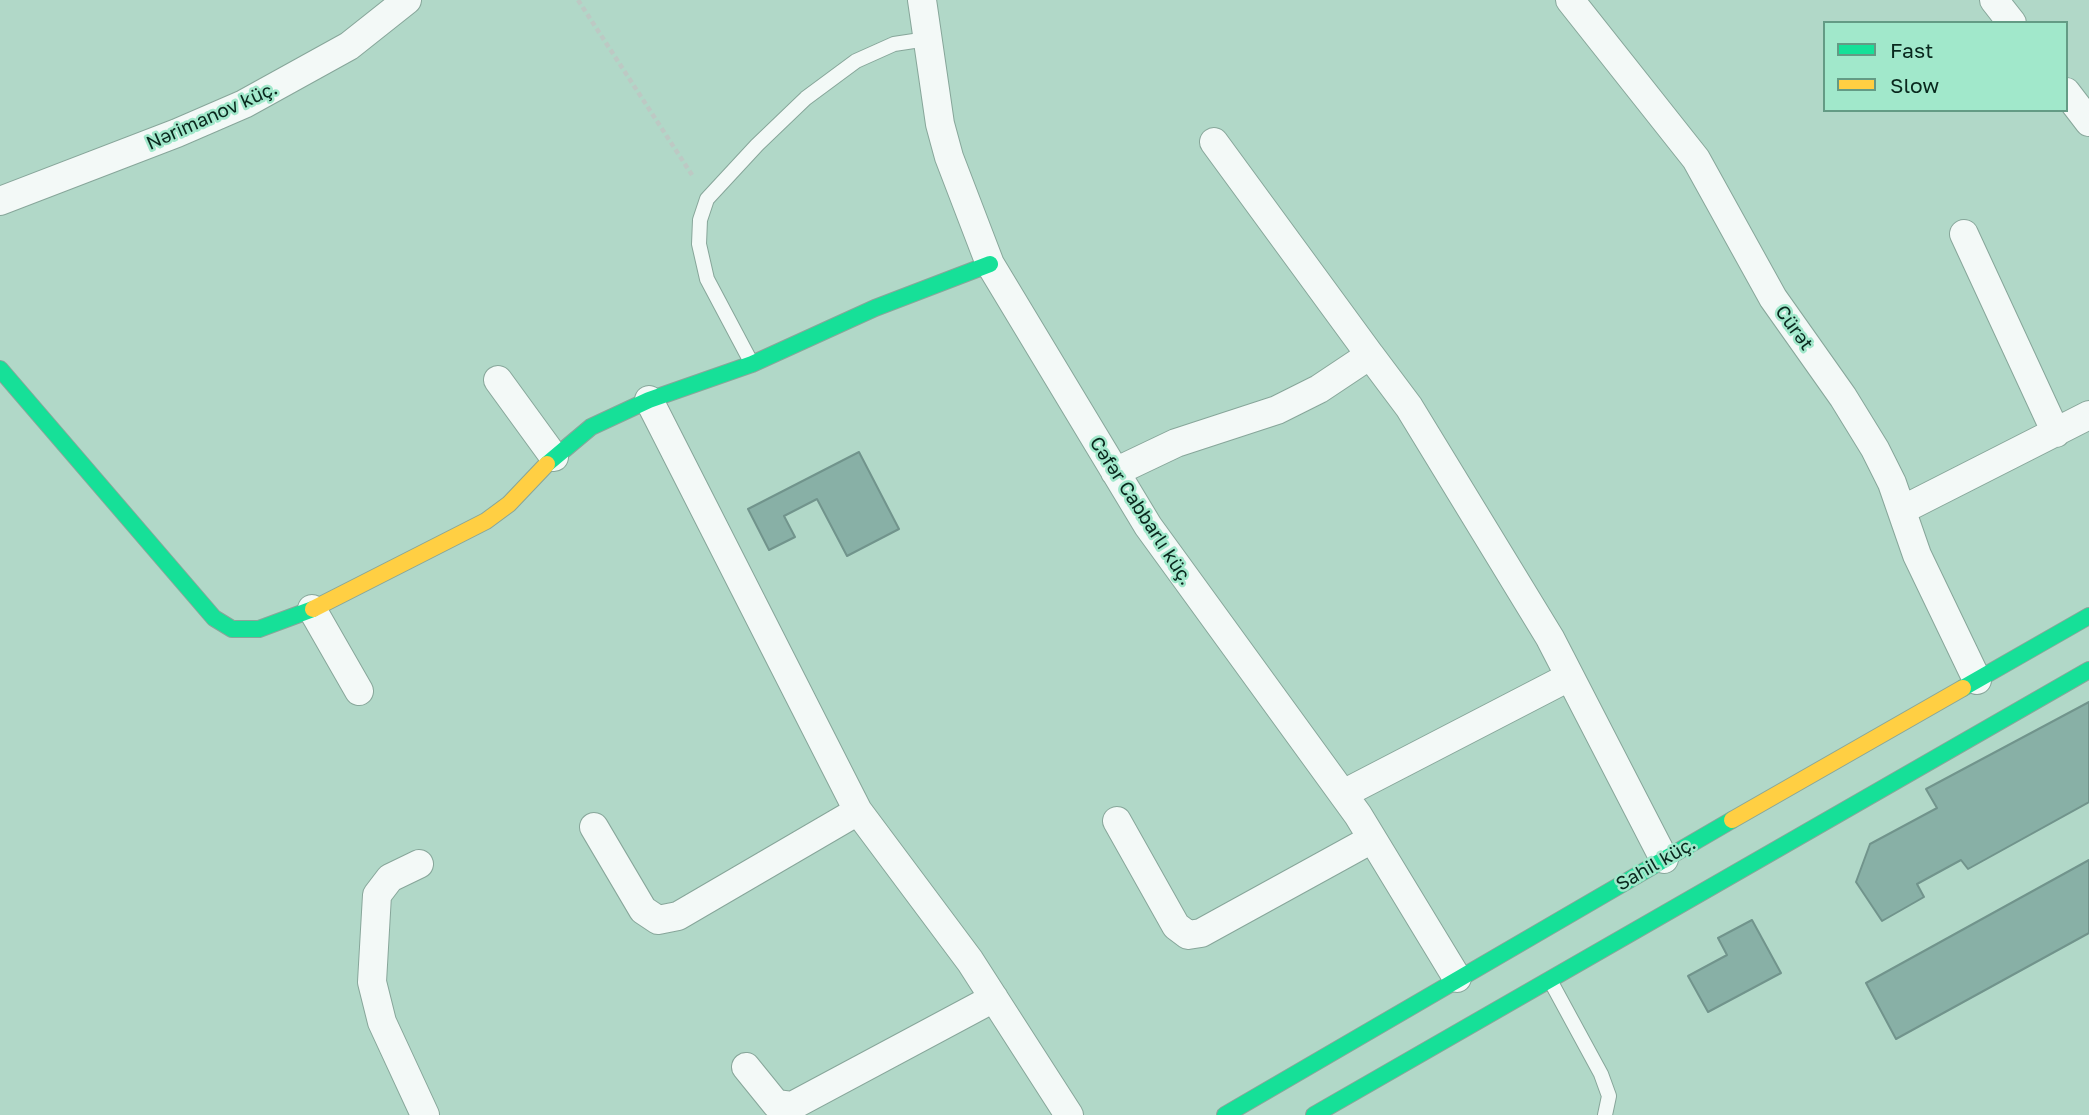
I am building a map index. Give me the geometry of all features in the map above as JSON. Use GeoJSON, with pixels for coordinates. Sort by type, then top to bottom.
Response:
{"type":"FeatureCollection","features":[{"type":"Feature","properties":{"kind":"main road"},"geometry":{"type":"LineString","coordinates":[[0,369],[214,618],[232,629],[259,629],[312,609],[486,521],[509,504],[554,457],[591,426],[649,400],[752,363],[876,308],[990,264]]}},
{"type":"Feature","properties":{"kind":"main road","name":"Sahil küç."},"geometry":{"type":"LineString","coordinates":[[1225,1115],[1457,978],[2089,616]]}},
{"type":"Feature","properties":{"kind":"main road"},"geometry":{"type":"LineString","coordinates":[[1314,1115],[2089,670]]}},
{"type":"Feature","properties":{"kind":"street","name":"Nərimanov küç."},"geometry":{"type":"LineString","coordinates":[[0,201],[177,134],[244,104],[349,46],[407,0]]}},
{"type":"Feature","properties":{"kind":"street","name":"Cəfər Cabbarlı küç."},"geometry":{"type":"LineString","coordinates":[[922,0],[940,124],[949,157],[990,264],[1176,569],[1343,794],[1457,978]]}},
{"type":"Feature","properties":{"kind":"street","name":"Cürət"},"geometry":{"type":"LineString","coordinates":[[1570,0],[1707,176],[1773,298],[1843,397],[1875,449],[1902,510],[1917,555],[1977,680]]}},
{"type":"Feature","properties":{"kind":"street"},"geometry":{"type":"LineString","coordinates":[[1994,0],[2010,21]]}},
{"type":"Feature","properties":{"kind":"street"},"geometry":{"type":"LineString","coordinates":[[2068,95],[2089,122]]}},
{"type":"Feature","properties":{"kind":"street"},"geometry":{"type":"LineString","coordinates":[[1214,142],[1409,407],[1550,638],[1664,859]]}},
{"type":"Feature","properties":{"kind":"street"},"geometry":{"type":"LineString","coordinates":[[1964,234],[2056,433]]}},
{"type":"Feature","properties":{"kind":"street"},"geometry":{"type":"LineString","coordinates":[[1115,472],[1176,443],[1277,411],[1319,389],[1370,355]]}},
{"type":"Feature","properties":{"kind":"street"},"geometry":{"type":"LineString","coordinates":[[498,380],[554,457]]}},
{"type":"Feature","properties":{"kind":"street"},"geometry":{"type":"LineString","coordinates":[[649,400],[858,811],[994,998],[1069,1115]]}},
{"type":"Feature","properties":{"kind":"street"},"geometry":{"type":"LineString","coordinates":[[1902,510],[2089,415]]}},
{"type":"Feature","properties":{"kind":"street"},"geometry":{"type":"LineString","coordinates":[[312,609],[359,691]]}},
{"type":"Feature","properties":{"kind":"street"},"geometry":{"type":"LineString","coordinates":[[1343,794],[1569,677]]}},
{"type":"Feature","properties":{"kind":"street"},"geometry":{"type":"LineString","coordinates":[[594,827],[643,910],[658,920],[678,916],[858,811]]}},
{"type":"Feature","properties":{"kind":"street"},"geometry":{"type":"LineString","coordinates":[[1117,821],[1176,926],[1188,935],[1201,933],[1372,839]]}},
{"type":"Feature","properties":{"kind":"street"},"geometry":{"type":"LineString","coordinates":[[419,864],[390,878],[377,895],[372,982],[382,1022],[425,1115]]}},
{"type":"Feature","properties":{"kind":"street"},"geometry":{"type":"LineString","coordinates":[[746,1067],[776,1104],[792,1106],[994,998]]}},
{"type":"Feature","properties":{"kind":"lane"},"geometry":{"type":"LineString","coordinates":[[752,363],[707,279],[699,244],[699,220],[708,199],[757,145],[806,98],[856,61],[894,44],[927,39]]}},
{"type":"Feature","properties":{"kind":"lane"},"geometry":{"type":"LineString","coordinates":[[1549,978],[1601,1074],[1609,1096],[1605,1115]]}},
{"type":"Feature","properties":{"kind":"path"},"geometry":{"type":"LineString","coordinates":[[578,0],[708,199]]}},
{"type":"Feature","properties":{"kind":"building"},"geometry":{"type":"Polygon","coordinates":[[[859,452],[899,529],[847,556],[817,499],[784,516],[795,537],[769,550],[748,509],[859,452]]]}},
{"type":"Feature","properties":{"kind":"building"},"geometry":{"type":"Polygon","coordinates":[[[2089,702],[2089,802],[1968,869],[1961,860],[1917,884],[1924,897],[1882,921],[1856,882],[1870,844],[1937,808],[1926,789],[2089,702]]]}},
{"type":"Feature","properties":{"kind":"building"},"geometry":{"type":"Polygon","coordinates":[[[2089,860],[2089,933],[1896,1039],[1866,983],[2089,860]]]}},
{"type":"Feature","properties":{"kind":"building"},"geometry":{"type":"Polygon","coordinates":[[[1752,920],[1781,973],[1708,1012],[1688,976],[1727,955],[1718,938],[1752,920]]]}},
{"type":"Feature","properties":{"kind":"traffic: fast"},"geometry":{"type":"LineString","coordinates":[[547,464],[591,427],[649,400],[752,364],[875,308],[990,264]]}},
{"type":"Feature","properties":{"kind":"traffic: fast"},"geometry":{"type":"LineString","coordinates":[[0,369],[214,618],[232,629],[259,629],[313,609]]}},
{"type":"Feature","properties":{"kind":"traffic: fast"},"geometry":{"type":"LineString","coordinates":[[1963,688],[2089,616]]}},
{"type":"Feature","properties":{"kind":"traffic: fast"},"geometry":{"type":"LineString","coordinates":[[1314,1115],[2089,670]]}},
{"type":"Feature","properties":{"kind":"traffic: fast"},"geometry":{"type":"LineString","coordinates":[[1225,1115],[1732,820]]}},
{"type":"Feature","properties":{"kind":"traffic: slow"},"geometry":{"type":"LineString","coordinates":[[313,609],[486,521],[509,504],[547,464]]}},
{"type":"Feature","properties":{"kind":"traffic: slow"},"geometry":{"type":"LineString","coordinates":[[1732,820],[1963,688]]}}]}
